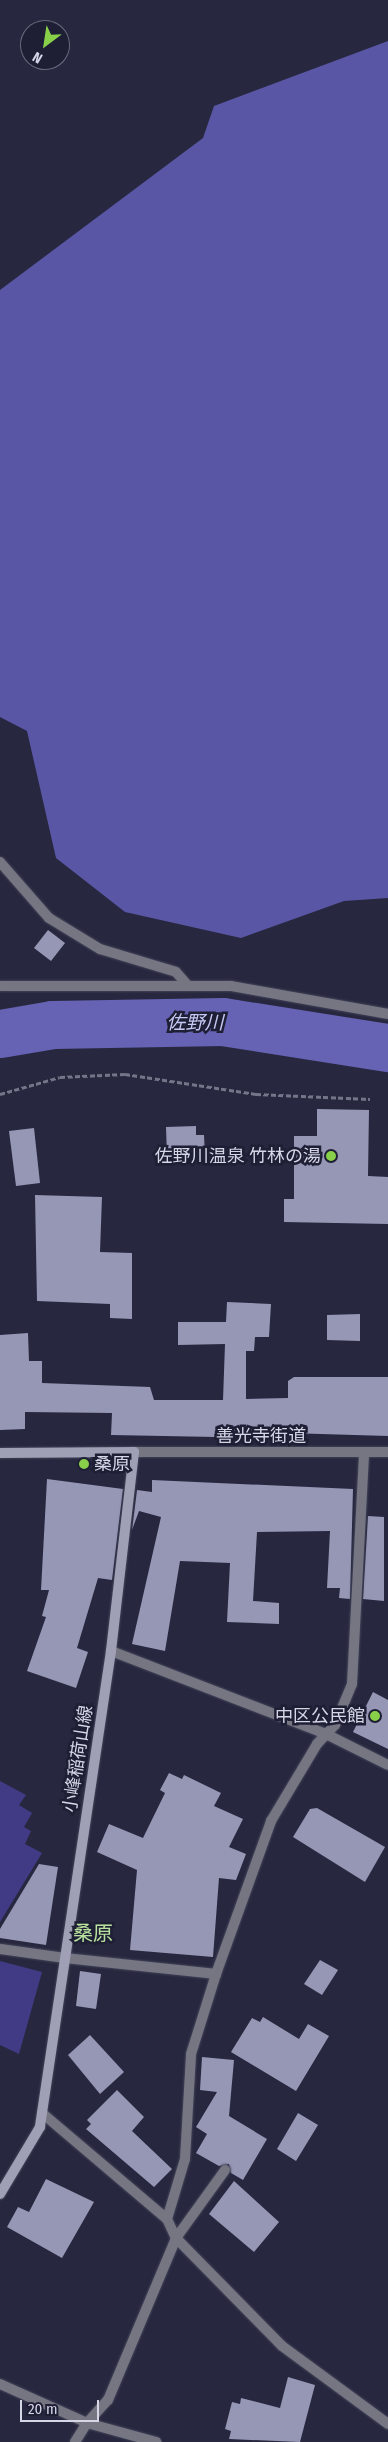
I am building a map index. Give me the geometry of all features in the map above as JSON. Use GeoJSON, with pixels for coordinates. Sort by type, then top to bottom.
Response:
{"type":"FeatureCollection","features":[{"type":"Feature","properties":{"kind":"main road"},"geometry":{"type":"LineString","coordinates":[[0,1452],[134,1452]]}},
{"type":"Feature","properties":{"kind":"main road","name":"小峰稲荷山線"},"geometry":{"type":"LineString","coordinates":[[0,2194],[40,2127],[111,1651],[134,1452]]}},
{"type":"Feature","properties":{"kind":"street"},"geometry":{"type":"LineString","coordinates":[[0,862],[49,918],[100,949],[176,972],[188,986]]}},
{"type":"Feature","properties":{"kind":"street"},"geometry":{"type":"LineString","coordinates":[[0,986],[231,986],[388,1014]]}},
{"type":"Feature","properties":{"kind":"street","name":"善光寺街道"},"geometry":{"type":"LineString","coordinates":[[134,1452],[388,1452]]}},
{"type":"Feature","properties":{"kind":"street"},"geometry":{"type":"LineString","coordinates":[[167,2219],[185,2159],[191,2054],[216,1974],[271,1821],[326,1734],[335,1725],[352,1684],[364,1452]]}},
{"type":"Feature","properties":{"kind":"street"},"geometry":{"type":"LineString","coordinates":[[111,1651],[326,1734],[388,1765]]}},
{"type":"Feature","properties":{"kind":"street"},"geometry":{"type":"LineString","coordinates":[[0,1949],[216,1974]]}},
{"type":"Feature","properties":{"kind":"street"},"geometry":{"type":"LineString","coordinates":[[42,2113],[167,2219],[176,2238],[282,2346],[388,2424]]}},
{"type":"Feature","properties":{"kind":"street"},"geometry":{"type":"LineString","coordinates":[[74,2442],[87,2423],[108,2400],[176,2238],[224,2170]]}},
{"type":"Feature","properties":{"kind":"street"},"geometry":{"type":"LineString","coordinates":[[0,2384],[87,2423],[156,2442]]}},
{"type":"Feature","properties":{"kind":"path"},"geometry":{"type":"LineString","coordinates":[[0,1094],[60,1078],[125,1074],[256,1094],[370,1099]]}},
{"type":"Feature","properties":{"kind":"shaded area"},"geometry":{"type":"Polygon","coordinates":[[[388,41],[388,898],[344,901],[241,938],[125,912],[56,858],[27,731],[0,717],[0,290],[203,138],[214,106],[388,41]]]}},
{"type":"Feature","properties":{"kind":"shaded area"},"geometry":{"type":"Polygon","coordinates":[[[0,1781],[26,1795],[19,1805],[32,1813],[24,1827],[31,1831],[25,1844],[42,1853],[0,1922],[0,1781]]]}},
{"type":"Feature","properties":{"kind":"shaded area"},"geometry":{"type":"Polygon","coordinates":[[[0,1961],[42,1972],[19,2054],[0,2045],[0,1961]]]}},
{"type":"Feature","properties":{"kind":"building"},"geometry":{"type":"Polygon","coordinates":[[[48,930],[65,943],[51,961],[34,948],[48,930]]]}},
{"type":"Feature","properties":{"kind":"building","name":"佐野川温泉 竹林の湯"},"geometry":{"type":"Polygon","coordinates":[[[317,1109],[369,1110],[368,1176],[388,1177],[388,1224],[284,1222],[284,1199],[294,1199],[294,1136],[317,1136],[317,1109]]]}},
{"type":"Feature","properties":{"kind":"building"},"geometry":{"type":"Polygon","coordinates":[[[196,1126],[196,1135],[204,1135],[205,1156],[167,1157],[166,1127],[196,1126]]]}},
{"type":"Feature","properties":{"kind":"building"},"geometry":{"type":"Polygon","coordinates":[[[34,1128],[40,1183],[16,1186],[9,1131],[34,1128]]]}},
{"type":"Feature","properties":{"kind":"building"},"geometry":{"type":"Polygon","coordinates":[[[35,1195],[102,1197],[100,1252],[132,1253],[132,1319],[110,1318],[110,1304],[37,1301],[35,1195]]]}},
{"type":"Feature","properties":{"kind":"building"},"geometry":{"type":"Polygon","coordinates":[[[227,1302],[271,1304],[269,1337],[255,1337],[254,1351],[246,1351],[246,1399],[288,1398],[288,1381],[294,1377],[388,1377],[388,1436],[216,1431],[216,1437],[111,1435],[112,1413],[25,1412],[25,1429],[0,1430],[0,1335],[28,1333],[29,1361],[42,1361],[42,1383],[150,1387],[154,1400],[223,1400],[225,1344],[178,1345],[178,1322],[226,1322],[227,1302]]]}},
{"type":"Feature","properties":{"kind":"building"},"geometry":{"type":"Polygon","coordinates":[[[360,1314],[360,1341],[327,1340],[327,1315],[360,1314]]]}},
{"type":"Feature","properties":{"kind":"building"},"geometry":{"type":"Polygon","coordinates":[[[47,1479],[123,1489],[112,1580],[98,1578],[77,1648],[88,1652],[76,1688],[27,1671],[46,1617],[42,1616],[49,1590],[41,1590],[47,1479]]]}},
{"type":"Feature","properties":{"kind":"building"},"geometry":{"type":"Polygon","coordinates":[[[152,1480],[353,1489],[350,1599],[339,1598],[340,1588],[327,1588],[330,1531],[257,1532],[253,1601],[279,1603],[279,1624],[227,1622],[230,1563],[180,1561],[165,1651],[132,1644],[161,1517],[139,1511],[132,1530],[137,1490],[152,1492],[152,1480]]]}},
{"type":"Feature","properties":{"kind":"building"},"geometry":{"type":"Polygon","coordinates":[[[368,1516],[384,1517],[384,1601],[363,1599],[368,1516]]]}},
{"type":"Feature","properties":{"kind":"building","name":"中区公民館"},"geometry":{"type":"Polygon","coordinates":[[[373,1692],[388,1700],[388,1749],[353,1732],[373,1692]]]}},
{"type":"Feature","properties":{"kind":"building"},"geometry":{"type":"Polygon","coordinates":[[[169,1773],[182,1779],[184,1775],[221,1793],[214,1806],[243,1819],[229,1847],[246,1854],[236,1880],[219,1878],[213,1957],[130,1950],[137,1870],[97,1852],[109,1824],[143,1838],[165,1793],[160,1790],[169,1773]]]}},
{"type":"Feature","properties":{"kind":"building"},"geometry":{"type":"Polygon","coordinates":[[[317,1808],[385,1847],[365,1882],[293,1837],[310,1809],[317,1808]]]}},
{"type":"Feature","properties":{"kind":"building"},"geometry":{"type":"Polygon","coordinates":[[[39,1864],[58,1867],[46,1945],[0,1938],[0,1929],[39,1864]]]}},
{"type":"Feature","properties":{"kind":"building"},"geometry":{"type":"Polygon","coordinates":[[[320,1960],[338,1970],[322,1995],[304,1984],[320,1960]]]}},
{"type":"Feature","properties":{"kind":"building"},"geometry":{"type":"Polygon","coordinates":[[[80,1971],[101,1974],[96,2009],[76,2006],[80,1971]]]}},
{"type":"Feature","properties":{"kind":"building"},"geometry":{"type":"Polygon","coordinates":[[[263,2017],[299,2039],[308,2024],[329,2036],[296,2091],[231,2052],[252,2018],[260,2022],[263,2017]]]}},
{"type":"Feature","properties":{"kind":"building"},"geometry":{"type":"Polygon","coordinates":[[[90,2035],[124,2072],[100,2094],[68,2055],[90,2035]]]}},
{"type":"Feature","properties":{"kind":"building"},"geometry":{"type":"Polygon","coordinates":[[[202,2057],[234,2060],[229,2116],[267,2139],[243,2180],[231,2173],[229,2164],[219,2166],[196,2153],[207,2134],[196,2127],[217,2092],[200,2090],[202,2057]]]}},
{"type":"Feature","properties":{"kind":"building"},"geometry":{"type":"Polygon","coordinates":[[[117,2090],[144,2117],[132,2131],[172,2169],[154,2187],[86,2129],[91,2124],[87,2120],[117,2090]]]}},
{"type":"Feature","properties":{"kind":"building"},"geometry":{"type":"Polygon","coordinates":[[[298,2113],[318,2125],[296,2161],[277,2149],[298,2113]]]}},
{"type":"Feature","properties":{"kind":"building"},"geometry":{"type":"Polygon","coordinates":[[[46,2179],[94,2202],[62,2258],[7,2227],[18,2207],[29,2212],[46,2179]]]}},
{"type":"Feature","properties":{"kind":"building"},"geometry":{"type":"Polygon","coordinates":[[[234,2181],[279,2222],[254,2252],[209,2214],[234,2181]]]}},
{"type":"Feature","properties":{"kind":"building"},"geometry":{"type":"Polygon","coordinates":[[[288,2377],[315,2385],[300,2442],[229,2439],[231,2431],[225,2429],[232,2402],[240,2404],[241,2398],[280,2408],[288,2377]]]}},
{"type":"Feature","properties":{"kind":"waterway","name":"佐野川"},"geometry":{"type":"LineString","coordinates":[[0,1034],[53,1025],[223,1022],[388,1048]]}},
{"type":"Feature","properties":{"kind":"place","name":"佐野川温泉 竹林の湯"},"geometry":{"type":"Point","coordinates":[331,1156]}},
{"type":"Feature","properties":{"kind":"place","name":"桑原"},"geometry":{"type":"Point","coordinates":[84,1464]}},
{"type":"Feature","properties":{"kind":"place","name":"中区公民館"},"geometry":{"type":"Point","coordinates":[375,1716]}},
{"type":"Feature","properties":{"kind":"district","name":"桑原"},"geometry":{"type":"Point","coordinates":[93,1933]}}]}
